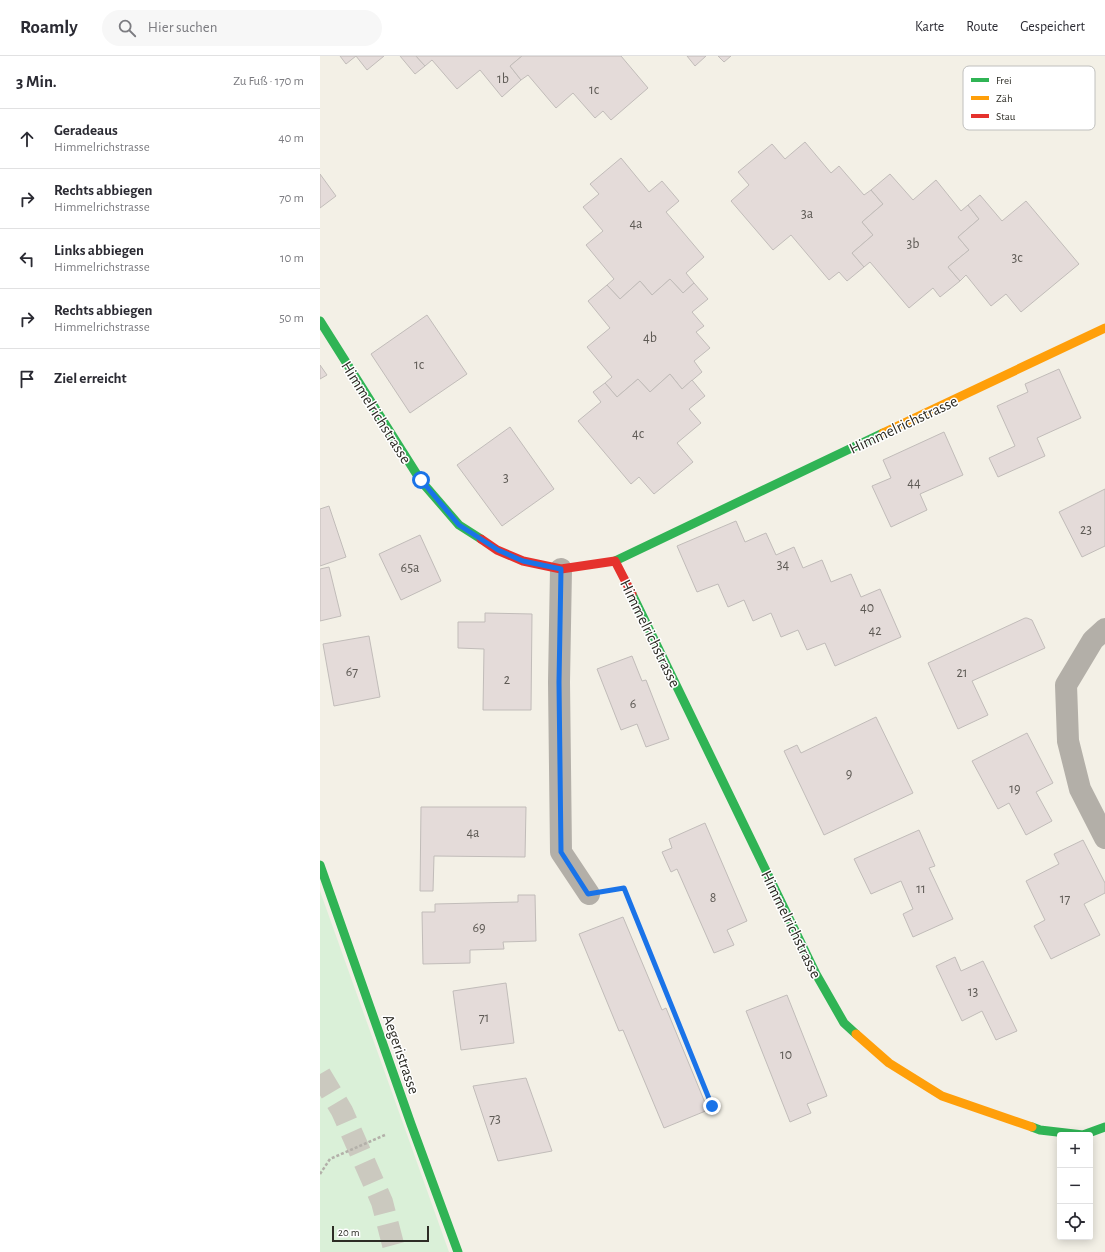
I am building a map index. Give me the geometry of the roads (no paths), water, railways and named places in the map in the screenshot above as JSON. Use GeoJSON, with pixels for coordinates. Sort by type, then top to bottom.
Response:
{"type":"FeatureCollection","features":[{"type":"Feature","properties":{"kind":"street","name":"Himmelrichstrasse"},"geometry":{"type":"LineString","coordinates":[[320,321],[421,480],[459,525],[498,550],[523,561],[561,569],[616,561],[1105,328]]}},
{"type":"Feature","properties":{"kind":"street","name":"Himmelrichstrasse"},"geometry":{"type":"LineString","coordinates":[[616,561],[644,615],[816,974],[844,1023],[889,1063],[942,1096],[1040,1130],[1083,1134],[1105,1127]]}},
{"type":"Feature","properties":{"kind":"street"},"geometry":{"type":"LineString","coordinates":[[561,569],[559,682],[561,852],[588,894]]}},
{"type":"Feature","properties":{"kind":"street"},"geometry":{"type":"LineString","coordinates":[[1105,629],[1093,640],[1066,685],[1068,741],[1080,789],[1105,838]]}},
{"type":"Feature","properties":{"kind":"street","name":"Aegeristrasse"},"geometry":{"type":"LineString","coordinates":[[320,865],[411,1124],[458,1252]]}},
{"type":"Feature","properties":{"kind":"tunnel"},"geometry":{"type":"LineString","coordinates":[[320,1074],[342,1111],[382,1202],[395,1252]]}}]}
